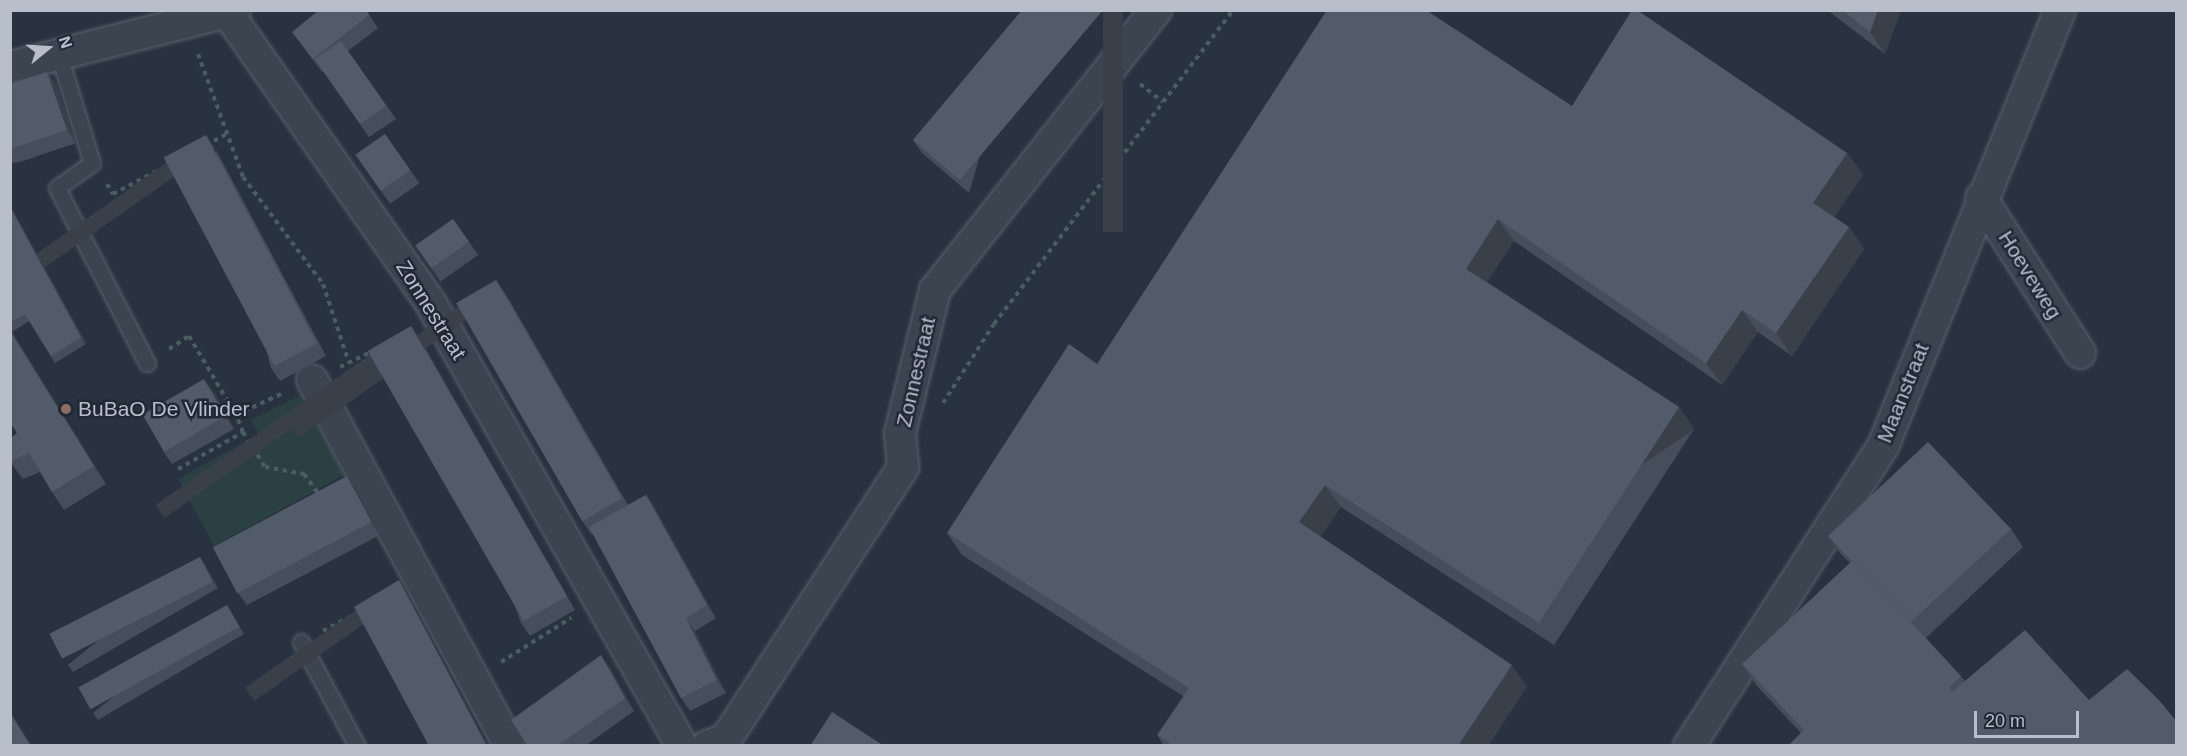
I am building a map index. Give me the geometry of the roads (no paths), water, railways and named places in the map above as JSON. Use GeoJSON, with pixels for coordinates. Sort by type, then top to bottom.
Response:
{"type":"FeatureCollection","features":[{"type":"Feature","properties":{"kind":"street","name":"Zonnestraat"},"geometry":{"type":"LineString","coordinates":[[707,746],[726,739],[903,467],[900,433],[935,290],[1156,10]]}},
{"type":"Feature","properties":{"kind":"street","name":"Maanstraat"},"geometry":{"type":"LineString","coordinates":[[1689,746],[1884,444],[1981,198],[2060,10]]}},
{"type":"Feature","properties":{"kind":"street","name":"Zonnestraat"},"geometry":{"type":"LineString","coordinates":[[232,13],[430,302],[682,746]]}},
{"type":"Feature","properties":{"kind":"street"},"geometry":{"type":"LineString","coordinates":[[10,67],[232,13]]}},
{"type":"Feature","properties":{"kind":"street","name":"Hoeveweg"},"geometry":{"type":"LineString","coordinates":[[1981,198],[2080,353]]}},
{"type":"Feature","properties":{"kind":"street"},"geometry":{"type":"LineString","coordinates":[[312,380],[510,746]]}},
{"type":"Feature","properties":{"kind":"lane"},"geometry":{"type":"LineString","coordinates":[[59,55],[92,163],[57,188],[147,363]]}},
{"type":"Feature","properties":{"kind":"lane"},"geometry":{"type":"LineString","coordinates":[[301,642],[357,746]]}},
{"type":"Feature","properties":{"kind":"place","name":"BuBaO De Vlinder"},"geometry":{"type":"Point","coordinates":[66,409]}}]}
